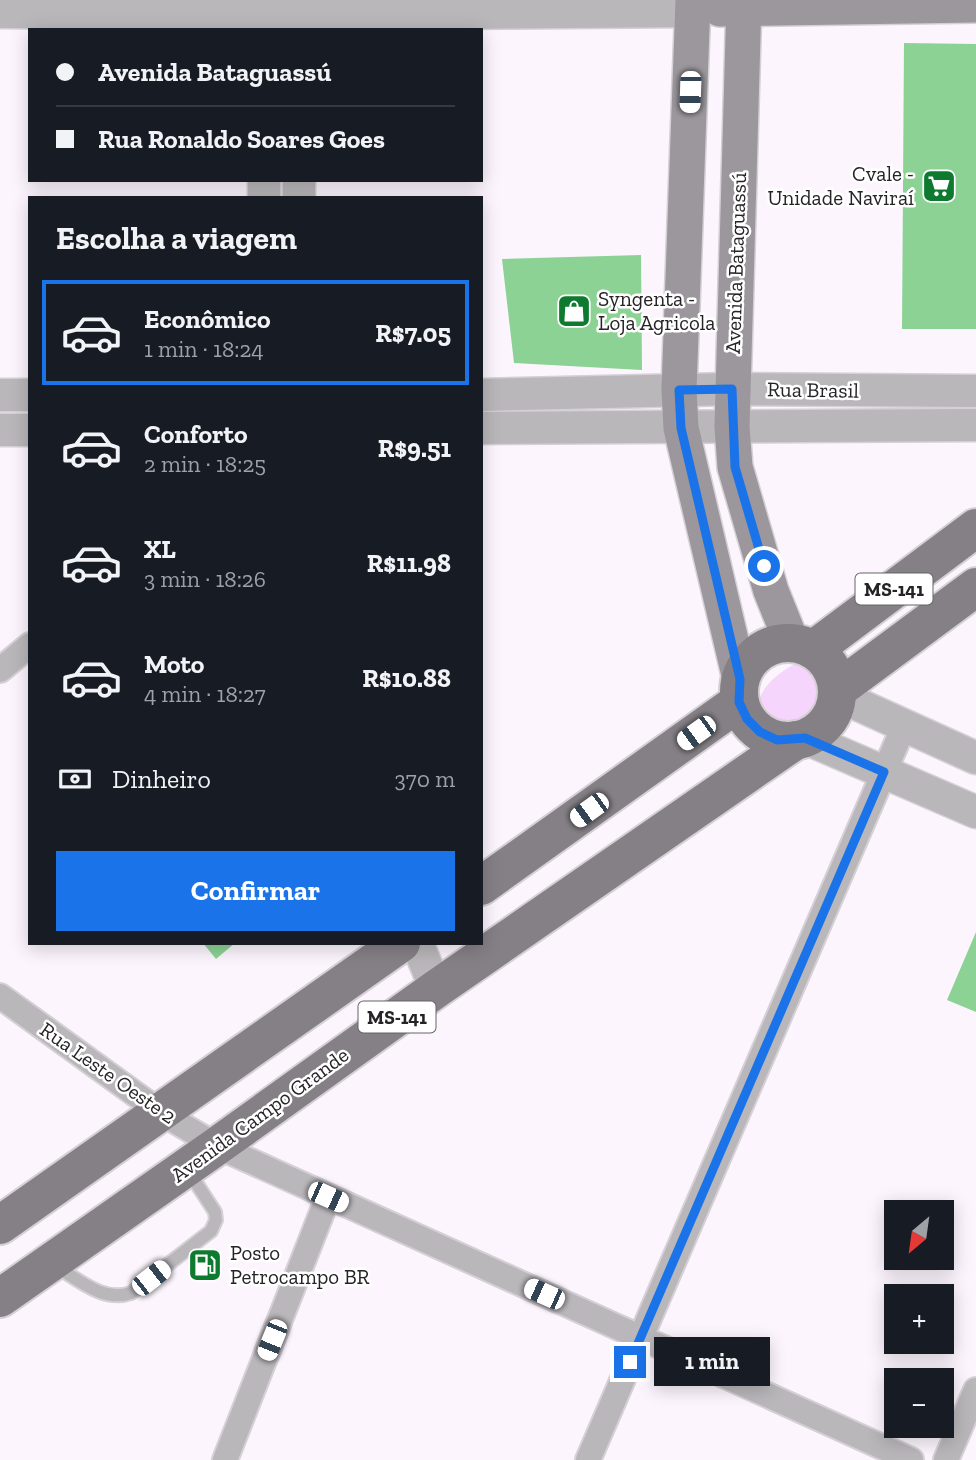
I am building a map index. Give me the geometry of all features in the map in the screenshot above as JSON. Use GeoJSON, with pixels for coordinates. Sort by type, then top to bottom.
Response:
{"type":"FeatureCollection","features":[{"type":"Feature","properties":{"kind":"main road","name":"Avenida Bataguassú"},"geometry":{"type":"LineString","coordinates":[[744,5],[732,389],[735,467],[771,591],[802,646]]}},
{"type":"Feature","properties":{"kind":"main road"},"geometry":{"type":"LineString","coordinates":[[483,884],[740,691],[751,659],[769,646],[802,646],[830,667],[837,692],[832,713],[821,728],[800,739],[777,740],[760,732],[747,719],[740,691],[681,428],[679,390],[693,6],[976,5]]}},
{"type":"Feature","properties":{"kind":"main road","name":"MS-141"},"geometry":{"type":"LineString","coordinates":[[802,646],[976,528]]}},
{"type":"Feature","properties":{"kind":"main road","name":"MS-141"},"geometry":{"type":"LineString","coordinates":[[837,692],[976,587]]}},
{"type":"Feature","properties":{"kind":"main road","name":"Avenida Campo Grande"},"geometry":{"type":"LineString","coordinates":[[0,1298],[436,989],[800,739]]}},
{"type":"Feature","properties":{"kind":"main road","name":"MS-141"},"geometry":{"type":"LineString","coordinates":[[0,1225],[398,945]]}},
{"type":"Feature","properties":{"kind":"street"},"geometry":{"type":"LineString","coordinates":[[0,12],[303,14],[693,6]]}},
{"type":"Feature","properties":{"kind":"street","name":"Rua Brasil"},"geometry":{"type":"LineString","coordinates":[[483,395],[732,389],[976,391]]}},
{"type":"Feature","properties":{"kind":"street"},"geometry":{"type":"LineString","coordinates":[[0,395],[28,395]]}},
{"type":"Feature","properties":{"kind":"street","name":"Rua Brasil"},"geometry":{"type":"LineString","coordinates":[[483,428],[976,425]]}},
{"type":"Feature","properties":{"kind":"street"},"geometry":{"type":"LineString","coordinates":[[0,430],[28,430]]}},
{"type":"Feature","properties":{"kind":"street"},"geometry":{"type":"LineString","coordinates":[[0,670],[28,647]]}},
{"type":"Feature","properties":{"kind":"street"},"geometry":{"type":"LineString","coordinates":[[837,692],[976,758]]}},
{"type":"Feature","properties":{"kind":"street"},"geometry":{"type":"LineString","coordinates":[[588,1460],[904,726]]}},
{"type":"Feature","properties":{"kind":"street"},"geometry":{"type":"LineString","coordinates":[[800,739],[976,812]]}},
{"type":"Feature","properties":{"kind":"street"},"geometry":{"type":"LineString","coordinates":[[418,945],[436,989]]}},
{"type":"Feature","properties":{"kind":"street","name":"Rua Leste Oeste 2"},"geometry":{"type":"LineString","coordinates":[[0,996],[160,1112],[217,1146],[911,1460]]}},
{"type":"Feature","properties":{"kind":"street"},"geometry":{"type":"LineString","coordinates":[[225,1460],[328,1197]]}},
{"type":"Feature","properties":{"kind":"street"},"geometry":{"type":"LineString","coordinates":[[946,1460],[976,1390]]}},
{"type":"Feature","properties":{"kind":"lane"},"geometry":{"type":"LineString","coordinates":[[51,1263],[104,1295],[118,1297],[131,1293],[211,1231],[216,1220],[215,1212],[186,1168]]}},
{"type":"Feature","properties":{"kind":"shaded area"},"geometry":{"type":"Polygon","coordinates":[[[798,662],[814,667],[822,684],[815,704],[799,724],[770,731],[758,710],[763,691],[778,675],[798,662]]]}},
{"type":"Feature","properties":{"kind":"building","name":"Cvale - Unidade Naviraí"},"geometry":{"type":"Polygon","coordinates":[[[904,43],[976,44],[976,329],[902,329],[904,43]]]}},
{"type":"Feature","properties":{"kind":"building","name":"Syngenta - Loja Agricola"},"geometry":{"type":"Polygon","coordinates":[[[641,255],[642,370],[514,363],[502,259],[641,255]]]}},
{"type":"Feature","properties":{"kind":"building"},"geometry":{"type":"Polygon","coordinates":[[[976,932],[976,1012],[947,1000],[976,932]]]}},
{"type":"Feature","properties":{"kind":"building"},"geometry":{"type":"Polygon","coordinates":[[[205,945],[233,945],[216,959],[205,945]]]}},
{"type":"Feature","properties":{"kind":"place","name":"Cvale - Unidade Naviraí"},"geometry":{"type":"Point","coordinates":[939,186]}},
{"type":"Feature","properties":{"kind":"place","name":"Syngenta - Loja Agricola"},"geometry":{"type":"Point","coordinates":[574,311]}},
{"type":"Feature","properties":{"kind":"place","name":"Posto Petrocampo BR"},"geometry":{"type":"Point","coordinates":[205,1265]}},
{"type":"Feature","properties":{"kind":"route"},"geometry":{"type":"LineString","coordinates":[[630,1362],[884,772],[805,738],[777,740],[760,732],[747,719],[739,702],[740,679],[681,428],[679,390],[732,389],[735,467],[764,566]]}}]}
